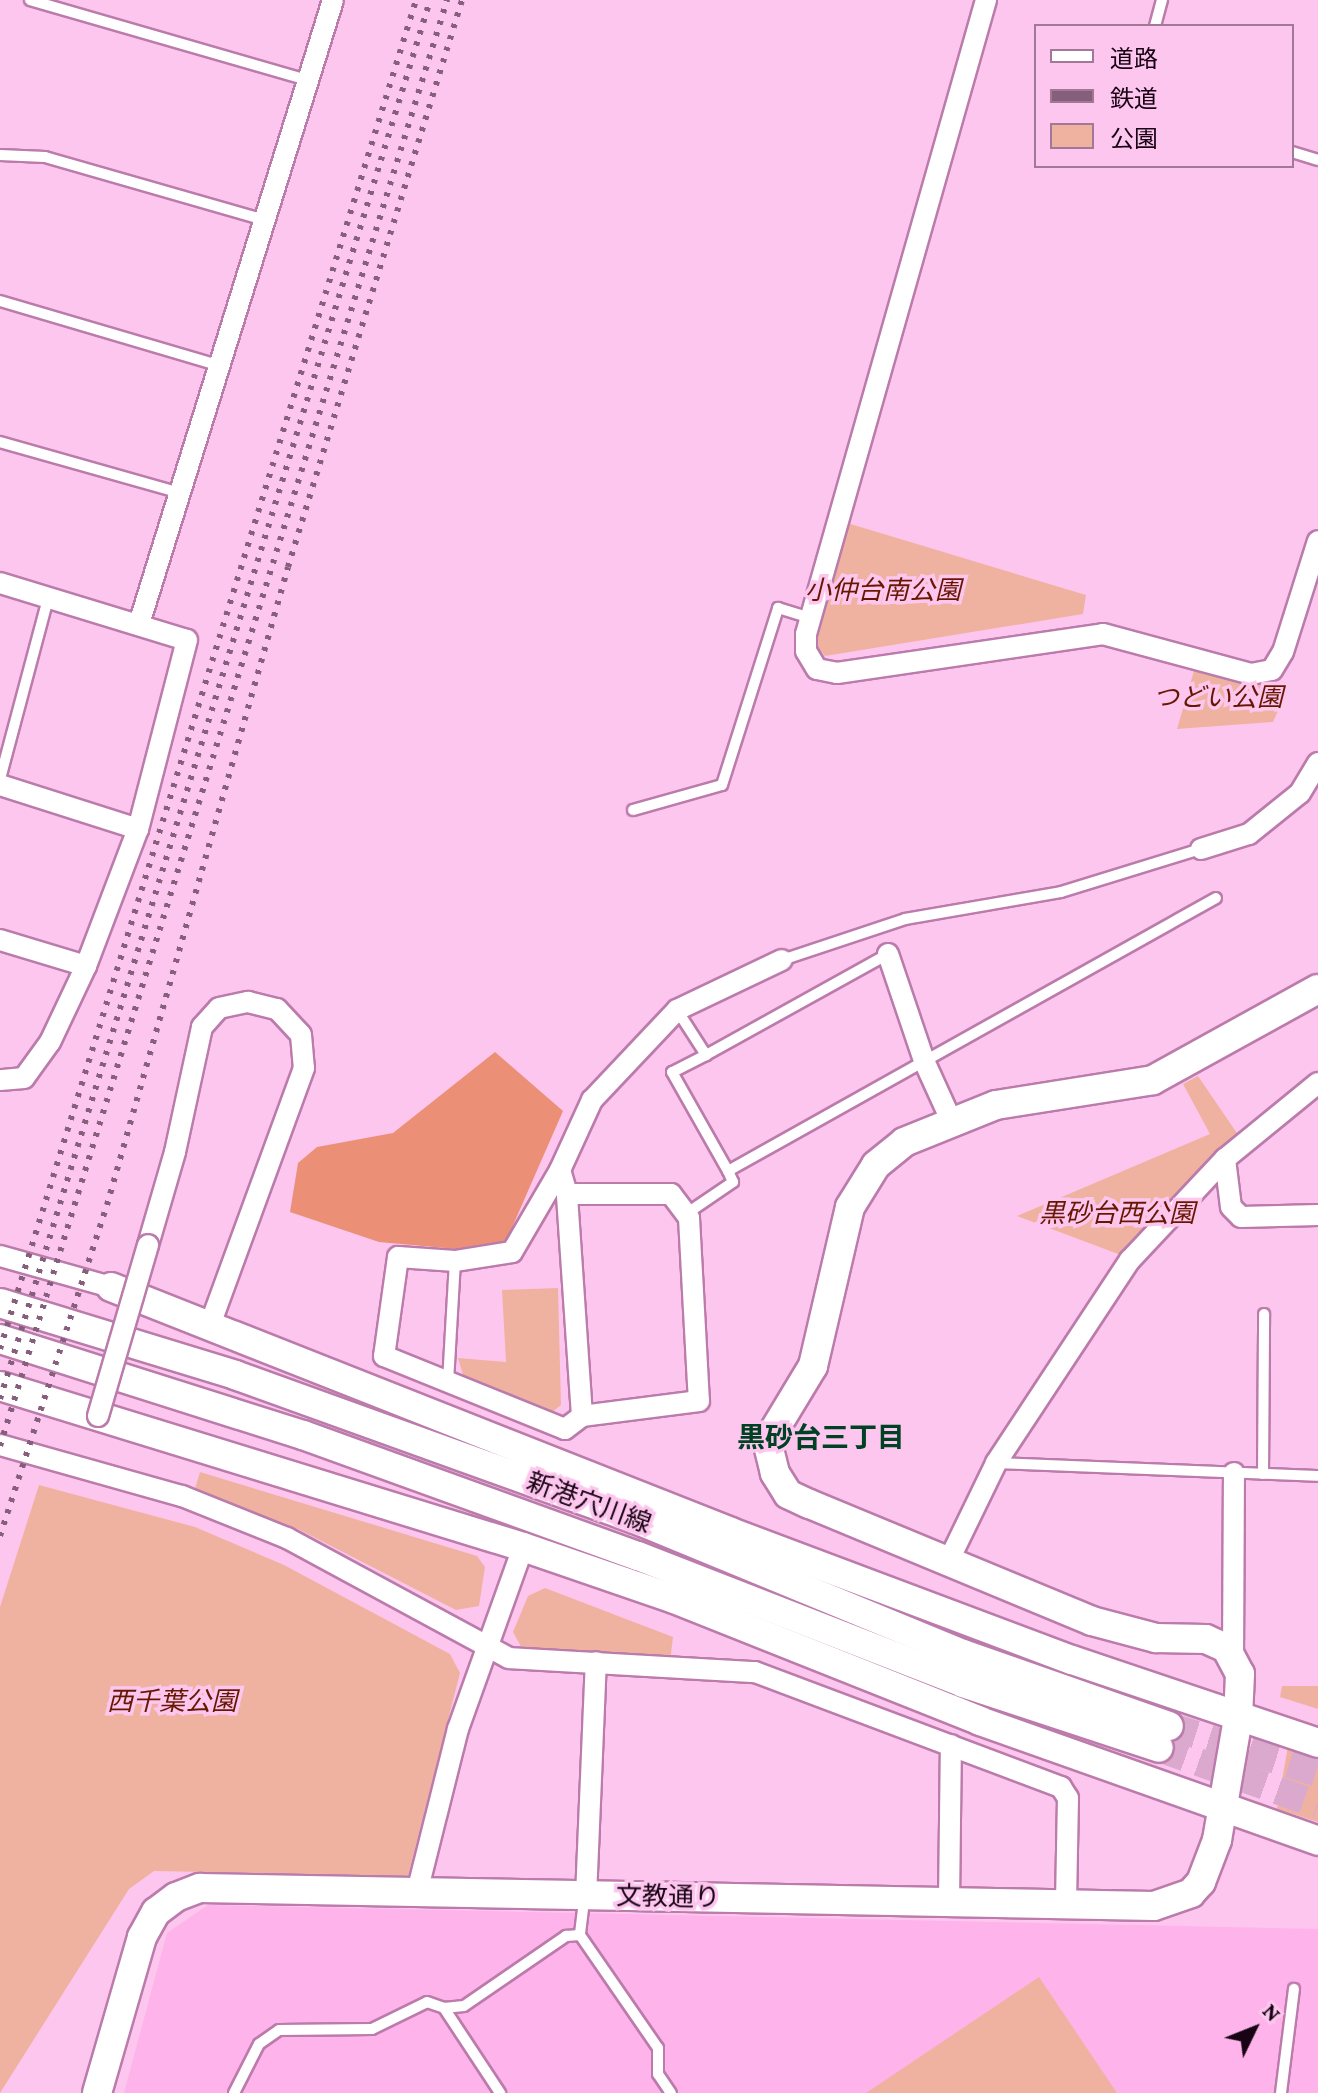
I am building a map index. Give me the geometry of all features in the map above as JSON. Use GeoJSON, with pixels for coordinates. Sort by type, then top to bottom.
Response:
{"type":"FeatureCollection","features":[{"type":"Feature","properties":{"kind":"street"},"geometry":{"type":"LineString","coordinates":[[139,624],[333,0]]}},
{"type":"Feature","properties":{"kind":"street"},"geometry":{"type":"LineString","coordinates":[[986,0],[811,618],[806,651],[817,669],[837,673],[1103,634],[1251,674],[1272,670],[1283,652],[1318,541]]}},
{"type":"Feature","properties":{"kind":"street"},"geometry":{"type":"LineString","coordinates":[[0,583],[187,640],[138,829],[86,966],[50,1042],[24,1078],[0,1080]]}},
{"type":"Feature","properties":{"kind":"street"},"geometry":{"type":"LineString","coordinates":[[1201,849],[1249,834],[1300,793],[1318,763]]}},
{"type":"Feature","properties":{"kind":"street"},"geometry":{"type":"LineString","coordinates":[[0,782],[138,829]]}},
{"type":"Feature","properties":{"kind":"street"},"geometry":{"type":"LineString","coordinates":[[0,940],[86,966]]}},
{"type":"Feature","properties":{"kind":"street"},"geometry":{"type":"LineString","coordinates":[[888,954],[925,1063],[951,1120]]}},
{"type":"Feature","properties":{"kind":"street"},"geometry":{"type":"LineString","coordinates":[[567,1194],[671,1194],[686,1214],[699,1401],[582,1416],[565,1429],[384,1356],[398,1257],[455,1261],[512,1252],[560,1170],[592,1100],[677,1010],[782,960]]}},
{"type":"Feature","properties":{"kind":"street"},"geometry":{"type":"LineString","coordinates":[[1233,1658],[1206,1639],[1156,1638],[1092,1621],[788,1494],[775,1473],[767,1442],[813,1366],[850,1207],[876,1165],[904,1142],[951,1120],[1049,1094],[1119,1089],[1153,1080],[1318,989]]}},
{"type":"Feature","properties":{"kind":"street"},"geometry":{"type":"LineString","coordinates":[[98,1416],[175,1152],[202,1027],[219,1008],[248,1002],[277,1009],[301,1035],[304,1068],[211,1322]]}},
{"type":"Feature","properties":{"kind":"street"},"geometry":{"type":"LineString","coordinates":[[949,1560],[996,1463],[1130,1260],[1225,1159],[1318,1083]]}},
{"type":"Feature","properties":{"kind":"street"},"geometry":{"type":"LineString","coordinates":[[1225,1159],[1231,1207],[1241,1217],[1318,1215]]}},
{"type":"Feature","properties":{"kind":"street"},"geometry":{"type":"LineString","coordinates":[[560,1170],[567,1194],[582,1416]]}},
{"type":"Feature","properties":{"kind":"street"},"geometry":{"type":"LineString","coordinates":[[0,1256],[111,1287],[211,1322],[526,1454],[1238,1718],[1318,1743]]}},
{"type":"Feature","properties":{"kind":"street","name":"新港穴川線"},"geometry":{"type":"LineString","coordinates":[[0,1303],[235,1375],[635,1519],[1164,1737],[963,1683],[638,1556],[316,1440],[0,1339]]}},
{"type":"Feature","properties":{"kind":"street"},"geometry":{"type":"LineString","coordinates":[[0,1386],[523,1547],[674,1599],[914,1696],[1222,1810],[1318,1841]]}},
{"type":"Feature","properties":{"kind":"street"},"geometry":{"type":"LineString","coordinates":[[0,1445],[182,1496],[274,1533],[487,1643],[509,1658],[755,1672],[1061,1787],[1068,1798],[1066,1904]]}},
{"type":"Feature","properties":{"kind":"street"},"geometry":{"type":"LineString","coordinates":[[1233,1658],[1234,1473]]}},
{"type":"Feature","properties":{"kind":"street"},"geometry":{"type":"LineString","coordinates":[[417,1892],[458,1729],[523,1547]]}},
{"type":"Feature","properties":{"kind":"street","name":"文教通り"},"geometry":{"type":"LineString","coordinates":[[97,2093],[142,1937],[156,1912],[176,1897],[200,1888],[417,1892],[585,1903],[949,1902],[1154,1906],[1191,1893],[1210,1861],[1222,1810],[1238,1718],[1240,1674],[1233,1658]]}},
{"type":"Feature","properties":{"kind":"street"},"geometry":{"type":"LineString","coordinates":[[585,1903],[596,1662]]}},
{"type":"Feature","properties":{"kind":"street"},"geometry":{"type":"LineString","coordinates":[[949,1902],[951,1745]]}},
{"type":"Feature","properties":{"kind":"lane"},"geometry":{"type":"LineString","coordinates":[[30,0],[307,80]]}},
{"type":"Feature","properties":{"kind":"lane"},"geometry":{"type":"LineString","coordinates":[[1156,24],[1162,0]]}},
{"type":"Feature","properties":{"kind":"lane"},"geometry":{"type":"LineString","coordinates":[[1294,153],[1318,160]]}},
{"type":"Feature","properties":{"kind":"lane"},"geometry":{"type":"LineString","coordinates":[[0,155],[45,157],[264,220]]}},
{"type":"Feature","properties":{"kind":"lane"},"geometry":{"type":"LineString","coordinates":[[0,301],[221,366]]}},
{"type":"Feature","properties":{"kind":"lane"},"geometry":{"type":"LineString","coordinates":[[0,442],[180,493]]}},
{"type":"Feature","properties":{"kind":"lane"},"geometry":{"type":"LineString","coordinates":[[0,782],[48,598]]}},
{"type":"Feature","properties":{"kind":"lane"},"geometry":{"type":"LineString","coordinates":[[633,810],[722,785],[778,608],[811,618]]}},
{"type":"Feature","properties":{"kind":"lane"},"geometry":{"type":"LineString","coordinates":[[782,960],[905,919],[1061,892],[1201,849]]}},
{"type":"Feature","properties":{"kind":"lane"},"geometry":{"type":"LineString","coordinates":[[728,1171],[1216,898]]}},
{"type":"Feature","properties":{"kind":"lane"},"geometry":{"type":"LineString","coordinates":[[686,1214],[733,1182],[672,1072],[888,954]]}},
{"type":"Feature","properties":{"kind":"lane"},"geometry":{"type":"LineString","coordinates":[[677,1010],[706,1055]]}},
{"type":"Feature","properties":{"kind":"lane"},"geometry":{"type":"LineString","coordinates":[[448,1382],[455,1261]]}},
{"type":"Feature","properties":{"kind":"lane"},"geometry":{"type":"LineString","coordinates":[[1263,1474],[1264,1314]]}},
{"type":"Feature","properties":{"kind":"lane"},"geometry":{"type":"LineString","coordinates":[[996,1463],[1318,1476]]}},
{"type":"Feature","properties":{"kind":"lane"},"geometry":{"type":"LineString","coordinates":[[585,1903],[580,1935],[658,2048],[658,2074],[671,2093]]}},
{"type":"Feature","properties":{"kind":"lane"},"geometry":{"type":"LineString","coordinates":[[234,2093],[259,2044],[279,2030],[372,2029],[410,2007],[427,2002],[444,2008],[464,2006],[566,1936],[580,1935]]}},
{"type":"Feature","properties":{"kind":"lane"},"geometry":{"type":"LineString","coordinates":[[1281,2093],[1294,1989]]}},
{"type":"Feature","properties":{"kind":"lane"},"geometry":{"type":"LineString","coordinates":[[444,2008],[500,2093]]}},
{"type":"Feature","properties":{"kind":"shaded area"},"geometry":{"type":"Polygon","coordinates":[[[495,1052],[563,1111],[504,1246],[478,1251],[379,1242],[290,1212],[298,1163],[317,1147],[393,1133],[495,1052]]]}},
{"type":"Feature","properties":{"kind":"shaded area"},"geometry":{"type":"Polygon","coordinates":[[[208,1905],[1318,1929],[1318,2093],[124,2093],[167,1933],[208,1905]]]}},
{"type":"Feature","properties":{"kind":"green space","name":"小仲台南公園"},"geometry":{"type":"Polygon","coordinates":[[[844,522],[1086,595],[1083,614],[825,656],[813,641],[844,522]]]}},
{"type":"Feature","properties":{"kind":"green space","name":"つどい公園"},"geometry":{"type":"Polygon","coordinates":[[[1196,664],[1289,686],[1273,722],[1177,729],[1196,664]]]}},
{"type":"Feature","properties":{"kind":"green space","name":"黒砂台西公園"},"geometry":{"type":"Polygon","coordinates":[[[1198,1076],[1241,1139],[1126,1257],[1017,1216],[1210,1134],[1183,1084],[1198,1076]]]}},
{"type":"Feature","properties":{"kind":"green space"},"geometry":{"type":"Polygon","coordinates":[[[558,1288],[561,1405],[551,1413],[464,1378],[458,1358],[506,1362],[502,1290],[558,1288]]]}},
{"type":"Feature","properties":{"kind":"green space"},"geometry":{"type":"Polygon","coordinates":[[[200,1472],[477,1556],[485,1567],[479,1606],[456,1610],[298,1529],[194,1492],[200,1472]]]}},
{"type":"Feature","properties":{"kind":"green space","name":"西千葉公園"},"geometry":{"type":"Polygon","coordinates":[[[39,1485],[195,1527],[284,1565],[450,1654],[460,1673],[408,1876],[154,1871],[129,1889],[0,2093],[0,1607],[39,1485]]]}},
{"type":"Feature","properties":{"kind":"green space"},"geometry":{"type":"Polygon","coordinates":[[[545,1588],[673,1637],[670,1662],[525,1654],[513,1632],[528,1596],[545,1588]]]}},
{"type":"Feature","properties":{"kind":"green space"},"geometry":{"type":"Polygon","coordinates":[[[1282,1686],[1318,1686],[1318,1709],[1280,1697],[1282,1686]]]}},
{"type":"Feature","properties":{"kind":"green space"},"geometry":{"type":"Polygon","coordinates":[[[1288,1746],[1318,1755],[1318,1822],[1277,1809],[1288,1746]]]}},
{"type":"Feature","properties":{"kind":"green space"},"geometry":{"type":"Polygon","coordinates":[[[1039,1977],[1117,2093],[866,2093],[1039,1977]]]}},
{"type":"Feature","properties":{"kind":"tunnel"},"geometry":{"type":"LineString","coordinates":[[1169,1726],[1318,1773]]}},
{"type":"Feature","properties":{"kind":"tunnel"},"geometry":{"type":"LineString","coordinates":[[1159,1748],[1318,1805]]}},
{"type":"Feature","properties":{"kind":"railway"},"geometry":{"type":"LineString","coordinates":[[0,1349],[416,0]]}},
{"type":"Feature","properties":{"kind":"railway"},"geometry":{"type":"LineString","coordinates":[[0,1399],[430,0]]}},
{"type":"Feature","properties":{"kind":"railway"},"geometry":{"type":"LineString","coordinates":[[0,1446],[447,0]]}},
{"type":"Feature","properties":{"kind":"railway"},"geometry":{"type":"LineString","coordinates":[[0,1536],[107,1205],[288,567],[462,0]]}},
{"type":"Feature","properties":{"kind":"district","name":"黒砂台三丁目"},"geometry":{"type":"Point","coordinates":[821,1438]}}]}
